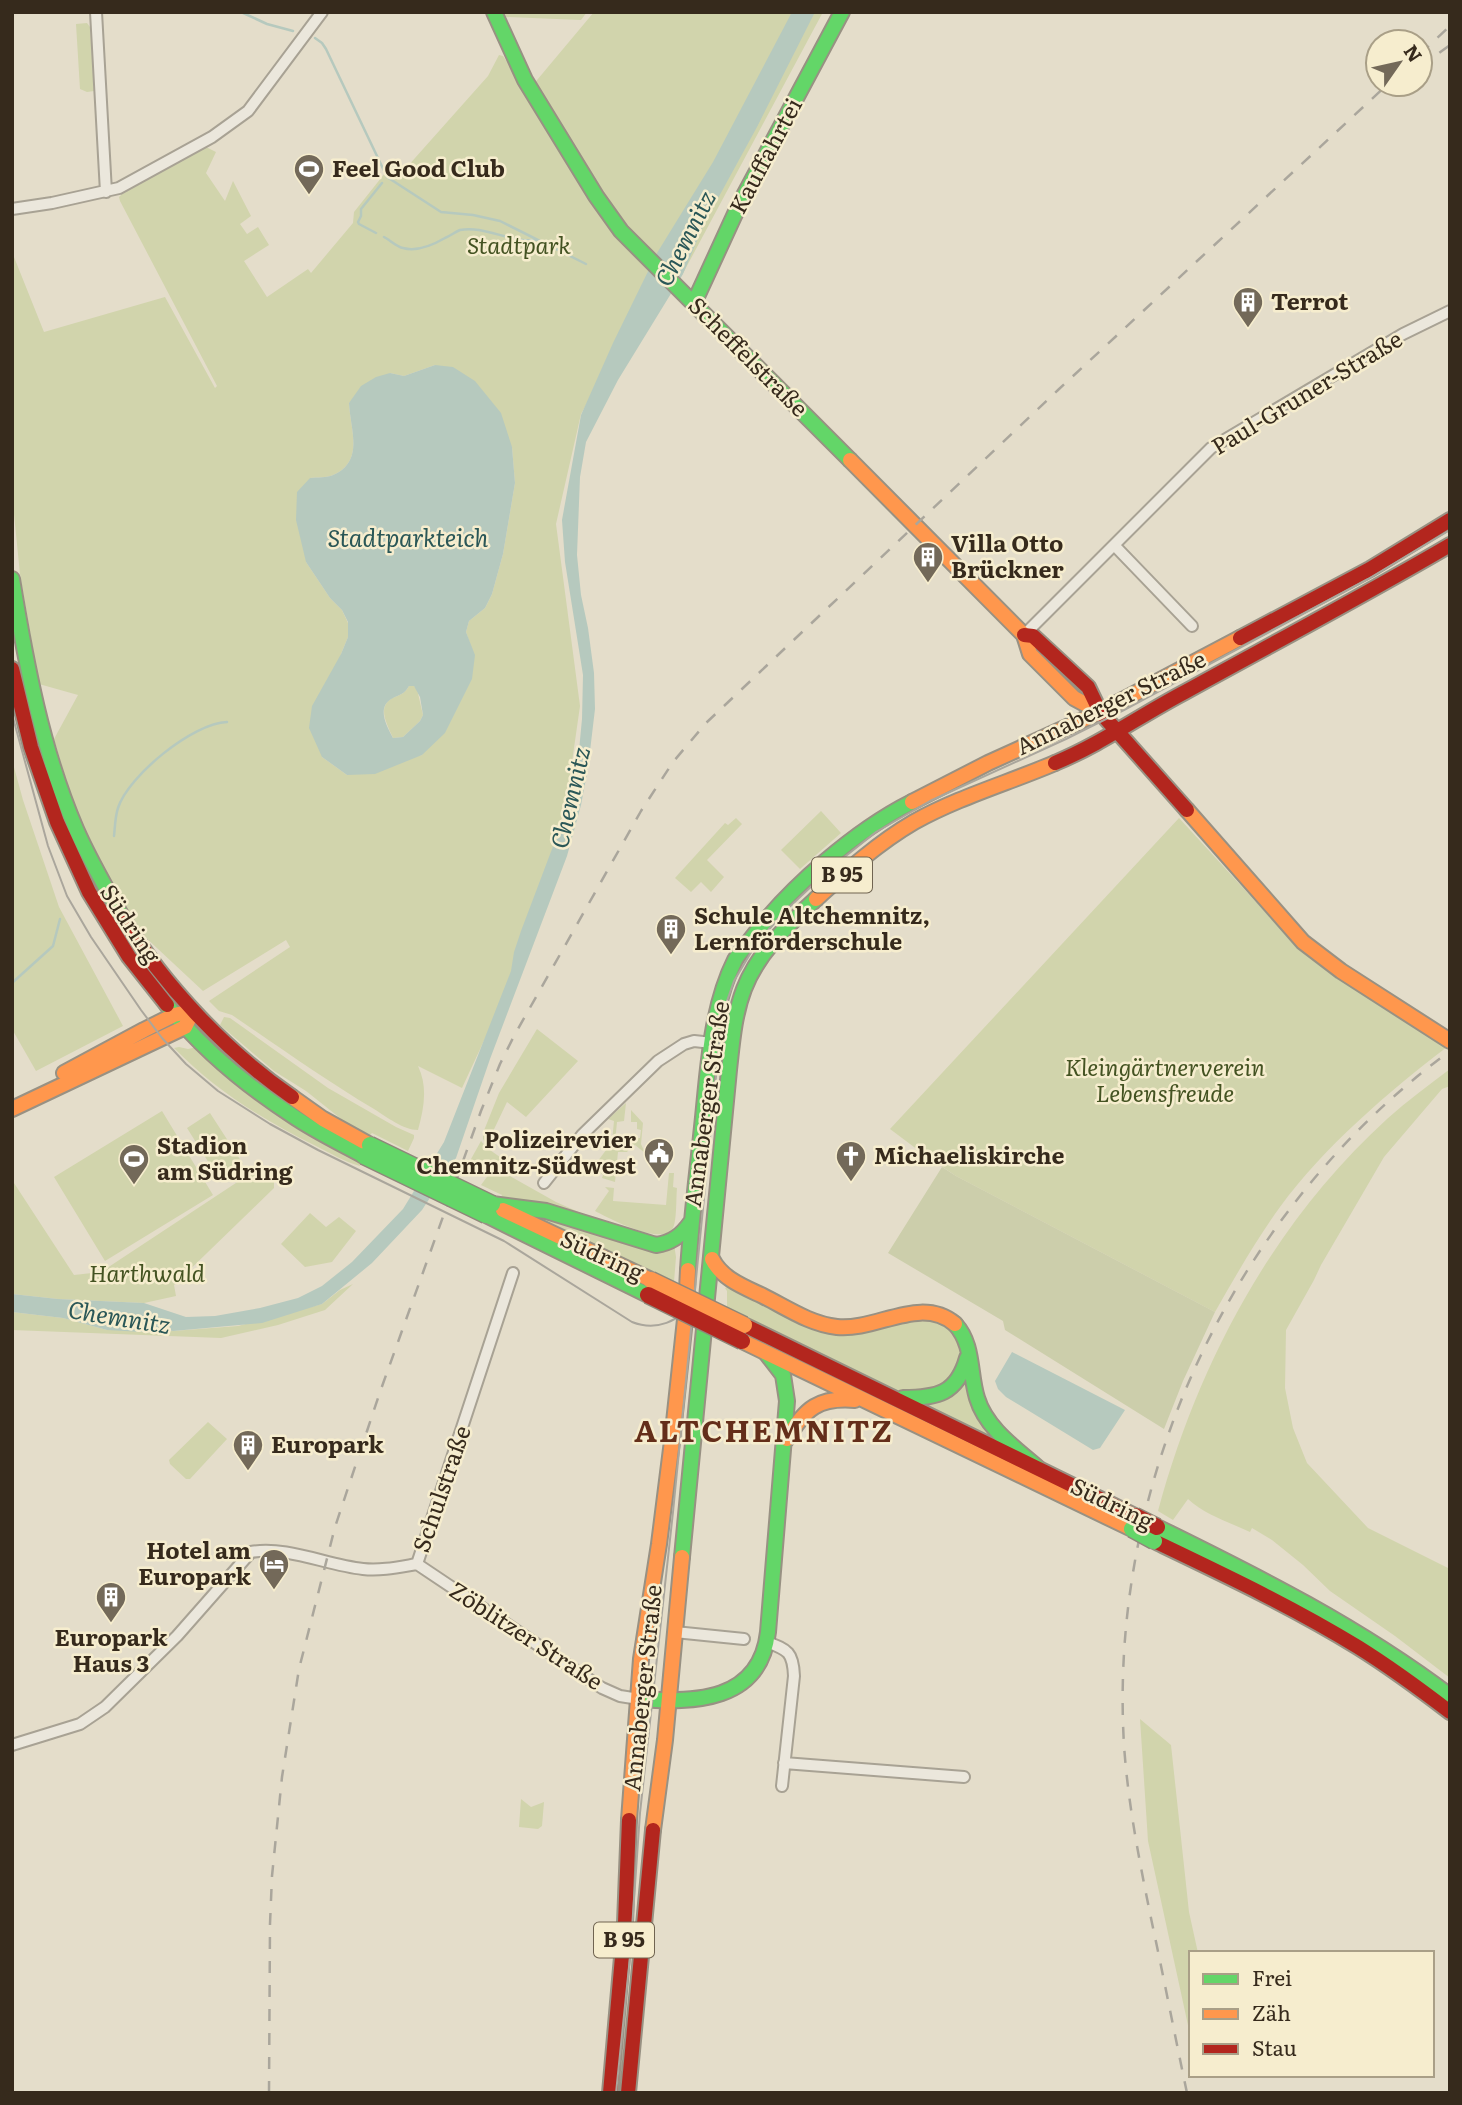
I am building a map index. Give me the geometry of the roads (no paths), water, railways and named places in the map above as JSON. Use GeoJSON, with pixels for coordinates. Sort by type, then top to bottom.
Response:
{"type":"FeatureCollection","features":[{"type":"Feature","properties":{"kind":"main road","name":"Scheffelstraße"},"geometry":{"type":"LineString","coordinates":[[494,12],[525,80],[590,187],[621,231],[1024,635],[1030,654],[1074,698],[1109,721],[1312,950],[1450,1041]]}},
{"type":"Feature","properties":{"kind":"main road","name":"Kauffahrtei"},"geometry":{"type":"LineString","coordinates":[[694,303],[740,203],[842,12]]}},
{"type":"Feature","properties":{"kind":"main road","name":"Annaberger Straße"},"geometry":{"type":"LineString","coordinates":[[628,2093],[729,1070],[736,1018],[744,988],[766,951],[792,923],[848,869],[910,824],[1087,748],[1109,721],[1450,520]]}},
{"type":"Feature","properties":{"kind":"main road","name":"Annaberger Straße"},"geometry":{"type":"LineString","coordinates":[[610,2093],[625,1923],[628,1832],[641,1659],[659,1544],[680,1365],[691,1222],[712,1043],[724,985],[736,959],[776,909],[853,839],[916,798],[988,762],[1165,702],[1381,586],[1450,545]]}},
{"type":"Feature","properties":{"kind":"main road","name":"Südring"},"geometry":{"type":"LineString","coordinates":[[12,579],[29,675],[50,754],[77,832],[137,940],[188,1015],[210,1053],[259,1094],[306,1125],[367,1151],[743,1333],[852,1377],[896,1398],[1038,1468],[1134,1523]]}},
{"type":"Feature","properties":{"kind":"main road","name":"Südring"},"geometry":{"type":"LineString","coordinates":[[12,669],[45,791],[78,870],[109,928],[155,993],[188,1015]]}},
{"type":"Feature","properties":{"kind":"main road"},"geometry":{"type":"LineString","coordinates":[[12,1099],[188,1015]]}},
{"type":"Feature","properties":{"kind":"main road"},"geometry":{"type":"LineString","coordinates":[[12,1109],[188,1015]]}},
{"type":"Feature","properties":{"kind":"main road"},"geometry":{"type":"LineString","coordinates":[[489,1210],[546,1211],[656,1245],[677,1239],[691,1222]]}},
{"type":"Feature","properties":{"kind":"main road"},"geometry":{"type":"LineString","coordinates":[[712,1259],[723,1273],[740,1284],[825,1325],[844,1328],[869,1325],[916,1312],[939,1314],[955,1323],[972,1357],[973,1386],[982,1412],[999,1433],[1038,1468]]}},
{"type":"Feature","properties":{"kind":"main road"},"geometry":{"type":"LineString","coordinates":[[707,1303],[721,1289],[740,1284]]}},
{"type":"Feature","properties":{"kind":"main road","name":"Südring"},"geometry":{"type":"LineString","coordinates":[[743,1333],[766,1353],[866,1401],[1156,1534],[1261,1578],[1377,1644],[1450,1696]]}},
{"type":"Feature","properties":{"kind":"main road"},"geometry":{"type":"LineString","coordinates":[[896,1398],[925,1398],[947,1391],[962,1375],[968,1345]]}},
{"type":"Feature","properties":{"kind":"main road"},"geometry":{"type":"LineString","coordinates":[[639,1699],[695,1702],[711,1699],[746,1681],[764,1654],[787,1401],[783,1375],[766,1353]]}},
{"type":"Feature","properties":{"kind":"main road"},"geometry":{"type":"LineString","coordinates":[[787,1401],[798,1380],[808,1373],[819,1371],[852,1377]]}},
{"type":"Feature","properties":{"kind":"main road"},"geometry":{"type":"LineString","coordinates":[[784,1444],[802,1415],[822,1401],[838,1398],[866,1401]]}},
{"type":"Feature","properties":{"kind":"main road","name":"Südring"},"geometry":{"type":"LineString","coordinates":[[1156,1534],[1222,1573],[1332,1631],[1397,1672],[1450,1712]]}},
{"type":"Feature","properties":{"kind":"street"},"geometry":{"type":"LineString","coordinates":[[96,12],[106,191]]}},
{"type":"Feature","properties":{"kind":"street"},"geometry":{"type":"LineString","coordinates":[[12,209],[119,188],[212,136],[248,111],[322,12]]}},
{"type":"Feature","properties":{"kind":"street","name":"Paul-Gruner-Straße"},"geometry":{"type":"LineString","coordinates":[[1024,635],[1211,448],[1403,334],[1450,312]]}},
{"type":"Feature","properties":{"kind":"street"},"geometry":{"type":"LineString","coordinates":[[1114,545],[1192,626]]}},
{"type":"Feature","properties":{"kind":"street"},"geometry":{"type":"LineString","coordinates":[[544,1183],[582,1135],[658,1061],[684,1044],[694,1041],[712,1043]]}},
{"type":"Feature","properties":{"kind":"street","name":"Schulstraße"},"geometry":{"type":"LineString","coordinates":[[12,1745],[80,1724],[105,1707],[177,1636],[251,1552],[268,1549],[362,1569],[381,1570],[417,1564],[513,1273]]}},
{"type":"Feature","properties":{"kind":"street","name":"Zöblitzer Straße"},"geometry":{"type":"LineString","coordinates":[[417,1564],[602,1688],[620,1696],[639,1699]]}},
{"type":"Feature","properties":{"kind":"street"},"geometry":{"type":"LineString","coordinates":[[675,1632],[744,1639]]}},
{"type":"Feature","properties":{"kind":"street"},"geometry":{"type":"LineString","coordinates":[[767,1642],[784,1649],[794,1661],[782,1786]]}},
{"type":"Feature","properties":{"kind":"street"},"geometry":{"type":"LineString","coordinates":[[784,1763],[964,1777]]}},
{"type":"Feature","properties":{"kind":"water","name":"Chemnitz"},"geometry":{"type":"Polygon","coordinates":[[[792,12],[815,12],[705,222],[683,274],[618,380],[586,442],[580,477],[577,555],[594,673],[595,709],[588,768],[567,856],[490,1059],[456,1158],[422,1210],[372,1263],[322,1304],[262,1323],[173,1331],[164,1329],[160,1333],[107,1330],[63,1318],[12,1312],[12,1294],[144,1303],[186,1317],[215,1316],[298,1298],[322,1286],[352,1262],[403,1209],[444,1142],[511,971],[521,931],[566,812],[578,761],[583,675],[565,562],[562,520],[581,415],[657,253],[713,162],[792,12]]]}},
{"type":"Feature","properties":{"kind":"water","name":"Stadtparkteich"},"geometry":{"type":"Polygon","coordinates":[[[435,365],[453,367],[475,381],[501,413],[512,447],[515,483],[503,554],[492,594],[485,608],[469,621],[466,632],[475,655],[472,679],[445,733],[422,755],[375,774],[347,775],[322,757],[309,728],[312,706],[348,637],[348,622],[306,562],[296,520],[297,492],[310,478],[333,475],[349,462],[353,444],[349,403],[361,386],[390,373],[404,376],[435,365]],[[409,686],[386,705],[385,721],[393,738],[403,737],[423,715],[420,697],[414,686],[409,686]]]}},
{"type":"Feature","properties":{"kind":"water"},"geometry":{"type":"Polygon","coordinates":[[[1012,1352],[1125,1410],[1100,1448],[1093,1450],[1006,1397],[998,1389],[995,1381],[1012,1352]]]}},
{"type":"Feature","properties":{"kind":"waterway"},"geometry":{"type":"LineString","coordinates":[[241,12],[267,24],[293,31]]}},
{"type":"Feature","properties":{"kind":"waterway"},"geometry":{"type":"LineString","coordinates":[[315,38],[326,49],[387,177],[441,212],[500,221],[586,264]]}},
{"type":"Feature","properties":{"kind":"waterway"},"geometry":{"type":"LineString","coordinates":[[376,233],[358,222],[361,209],[382,183]]}},
{"type":"Feature","properties":{"kind":"waterway"},"geometry":{"type":"LineString","coordinates":[[384,237],[408,249],[425,247],[460,230],[469,229],[536,240]]}},
{"type":"Feature","properties":{"kind":"waterway"},"geometry":{"type":"LineString","coordinates":[[114,836],[117,811],[134,781],[180,741],[197,731],[227,722]]}},
{"type":"Feature","properties":{"kind":"waterway"},"geometry":{"type":"LineString","coordinates":[[12,983],[53,946],[60,919]]}},
{"type":"Feature","properties":{"kind":"tram line"},"geometry":{"type":"LineString","coordinates":[[616,2093],[630,1957],[640,1813],[720,1036],[734,981],[756,944],[783,913],[832,867],[876,832],[930,801],[1124,710],[1368,579],[1450,530]]}},
{"type":"Feature","properties":{"kind":"tram line"},"geometry":{"type":"LineString","coordinates":[[12,714],[48,846],[67,896],[91,937],[141,1010],[186,1064],[218,1091],[270,1124],[504,1241],[632,1322],[650,1326],[666,1323],[681,1314],[692,1299]]}},
{"type":"Feature","properties":{"kind":"railway"},"geometry":{"type":"LineString","coordinates":[[1434,41],[1450,26]]}},
{"type":"Feature","properties":{"kind":"railway"},"geometry":{"type":"LineString","coordinates":[[1434,57],[1450,45]]}},
{"type":"Feature","properties":{"kind":"railway"},"geometry":{"type":"LineString","coordinates":[[269,2093],[272,1876],[282,1777],[299,1669],[335,1527],[380,1392],[481,1111],[514,1036],[641,811],[673,762],[706,723],[1058,390],[1373,98]]}},
{"type":"Feature","properties":{"kind":"railway"},"geometry":{"type":"LineString","coordinates":[[1187,2093],[1139,1857],[1124,1745],[1125,1645],[1138,1546],[1163,1450],[1200,1357],[1248,1270],[1306,1189],[1373,1115],[1450,1051]]}},
{"type":"Feature","properties":{"kind":"place","name":"Feel Good Club"},"geometry":{"type":"Point","coordinates":[309,196]}},
{"type":"Feature","properties":{"kind":"place","name":"Terrot"},"geometry":{"type":"Point","coordinates":[1248,329]}},
{"type":"Feature","properties":{"kind":"place","name":"Villa Otto Brückner"},"geometry":{"type":"Point","coordinates":[928,584]}},
{"type":"Feature","properties":{"kind":"place","name":"Schule Altchemnitz, Lernförderschule"},"geometry":{"type":"Point","coordinates":[671,956]}},
{"type":"Feature","properties":{"kind":"place","name":"Polizeirevier Chemnitz-Südwest"},"geometry":{"type":"Point","coordinates":[659,1180]}},
{"type":"Feature","properties":{"kind":"place","name":"Michaeliskirche"},"geometry":{"type":"Point","coordinates":[851,1183]}},
{"type":"Feature","properties":{"kind":"place","name":"Stadion am Südring"},"geometry":{"type":"Point","coordinates":[134,1186]}},
{"type":"Feature","properties":{"kind":"place","name":"Europark"},"geometry":{"type":"Point","coordinates":[248,1472]}},
{"type":"Feature","properties":{"kind":"place","name":"Hotel am Europark"},"geometry":{"type":"Point","coordinates":[274,1591]}},
{"type":"Feature","properties":{"kind":"place","name":"Europark Haus 3"},"geometry":{"type":"Point","coordinates":[111,1624]}},
{"type":"Feature","properties":{"kind":"district","name":"ALTCHEMNITZ"},"geometry":{"type":"Point","coordinates":[764,1432]}},
{"type":"Feature","properties":{"kind":"park label","name":"Stadtpark"},"geometry":{"type":"Point","coordinates":[519,246]}},
{"type":"Feature","properties":{"kind":"park label","name":"Kleingärtnerverein Lebensfreude"},"geometry":{"type":"Point","coordinates":[1165,1081]}},
{"type":"Feature","properties":{"kind":"park label","name":"Harthwald"},"geometry":{"type":"Point","coordinates":[147,1274]}}]}
